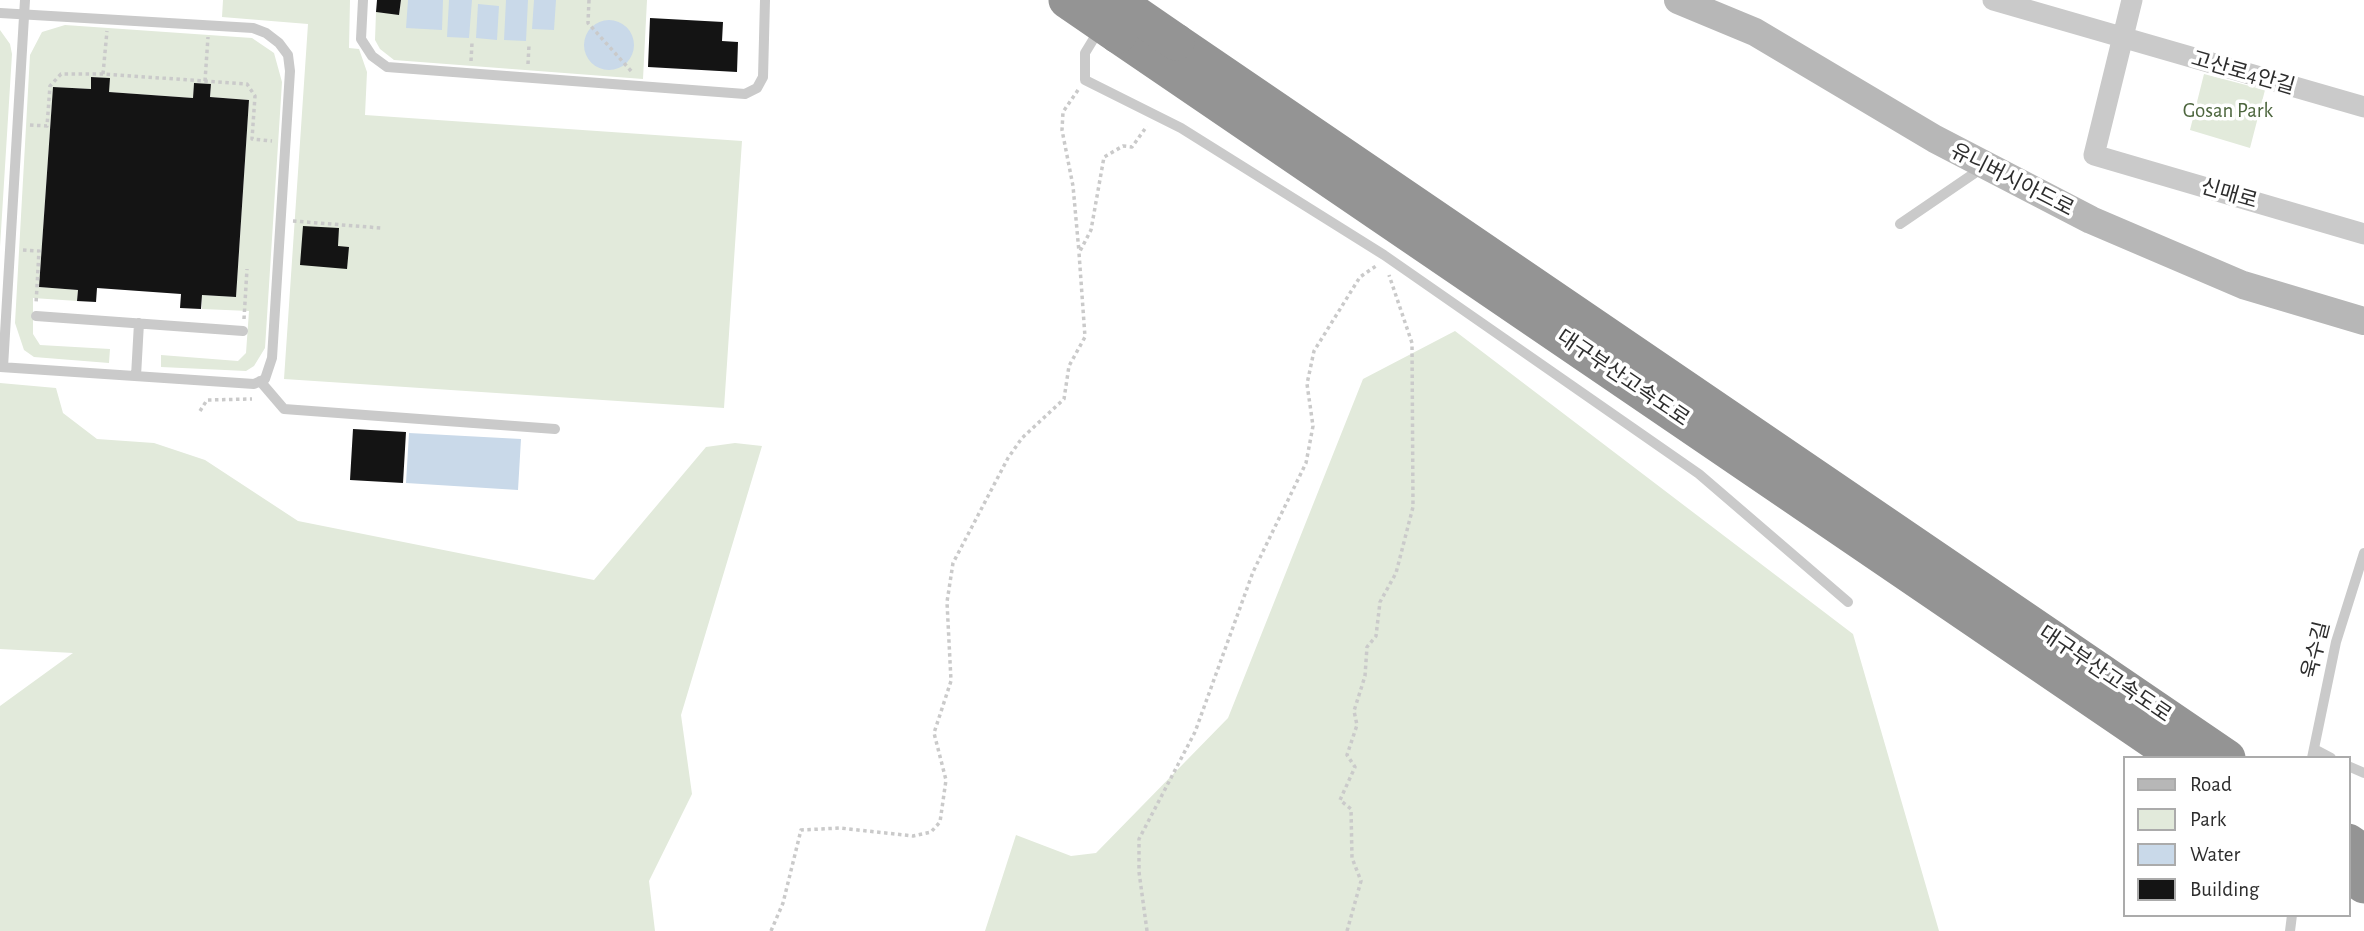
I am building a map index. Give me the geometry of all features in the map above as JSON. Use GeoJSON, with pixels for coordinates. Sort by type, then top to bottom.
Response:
{"type":"FeatureCollection","features":[{"type":"Feature","properties":{"kind":"highway","name":"대구부산고속도로"},"geometry":{"type":"LineString","coordinates":[[1067,0],[1116,12],[1175,41],[1580,332]]}},
{"type":"Feature","properties":{"kind":"highway","name":"대구부산고속도로"},"geometry":{"type":"LineString","coordinates":[[1116,12],[1677,398],[2224,756]]}},
{"type":"Feature","properties":{"kind":"highway","name":"대구부산고속도로"},"geometry":{"type":"LineString","coordinates":[[1677,398],[2176,756]]}},
{"type":"Feature","properties":{"kind":"main road","name":"유니버시아드로"},"geometry":{"type":"LineString","coordinates":[[1688,2],[1755,32],[1985,166],[2091,220],[2209,272],[2364,321]]}},
{"type":"Feature","properties":{"kind":"street","name":"고산로4안길"},"geometry":{"type":"LineString","coordinates":[[1993,0],[2364,107]]}},
{"type":"Feature","properties":{"kind":"street"},"geometry":{"type":"LineString","coordinates":[[2122,39],[2132,0]]}},
{"type":"Feature","properties":{"kind":"street","name":"신매로"},"geometry":{"type":"LineString","coordinates":[[2122,39],[2094,155],[2364,233]]}},
{"type":"Feature","properties":{"kind":"lane"},"geometry":{"type":"LineString","coordinates":[[0,13],[24,15],[208,26],[253,28],[266,33],[288,55],[290,71],[272,358],[265,379],[254,384],[2,367],[18,124],[24,15],[25,0]]}},
{"type":"Feature","properties":{"kind":"lane"},"geometry":{"type":"LineString","coordinates":[[363,0],[361,39],[372,56],[387,67],[744,94],[757,88],[763,77],[765,0]]}},
{"type":"Feature","properties":{"kind":"lane"},"geometry":{"type":"LineString","coordinates":[[1116,12],[1085,53],[1085,80],[1181,128],[1384,255],[1699,474],[1848,603]]}},
{"type":"Feature","properties":{"kind":"lane"},"geometry":{"type":"LineString","coordinates":[[1900,224],[1985,166]]}},
{"type":"Feature","properties":{"kind":"lane"},"geometry":{"type":"LineString","coordinates":[[36,316],[243,331]]}},
{"type":"Feature","properties":{"kind":"lane"},"geometry":{"type":"LineString","coordinates":[[136,376],[139,323]]}},
{"type":"Feature","properties":{"kind":"lane"},"geometry":{"type":"LineString","coordinates":[[260,381],[284,409],[555,429]]}},
{"type":"Feature","properties":{"kind":"lane","name":"욱수길"},"geometry":{"type":"LineString","coordinates":[[2313,754],[2336,642],[2364,553]]}},
{"type":"Feature","properties":{"kind":"path"},"geometry":{"type":"LineString","coordinates":[[589,0],[588,23],[624,64]]}},
{"type":"Feature","properties":{"kind":"path"},"geometry":{"type":"LineString","coordinates":[[103,74],[107,20]]}},
{"type":"Feature","properties":{"kind":"path"},"geometry":{"type":"LineString","coordinates":[[205,81],[208,26]]}},
{"type":"Feature","properties":{"kind":"path"},"geometry":{"type":"LineString","coordinates":[[528,78],[530,45]]}},
{"type":"Feature","properties":{"kind":"path"},"geometry":{"type":"LineString","coordinates":[[18,124],[47,126],[50,86],[61,74],[103,74],[247,84],[255,96],[252,139],[286,141]]}},
{"type":"Feature","properties":{"kind":"path"},"geometry":{"type":"LineString","coordinates":[[771,931],[783,903],[800,830],[840,828],[914,836],[930,832],[940,822],[946,780],[934,733],[951,681],[947,591],[953,563],[1008,458],[1022,438],[1064,399],[1069,366],[1085,337],[1073,186],[1062,130],[1063,112],[1085,80]]}},
{"type":"Feature","properties":{"kind":"path"},"geometry":{"type":"LineString","coordinates":[[1079,253],[1091,230],[1104,157],[1123,146],[1132,147],[1155,116]]}},
{"type":"Feature","properties":{"kind":"path"},"geometry":{"type":"LineString","coordinates":[[281,220],[381,228]]}},
{"type":"Feature","properties":{"kind":"path"},"geometry":{"type":"LineString","coordinates":[[10,250],[39,251],[36,316]]}},
{"type":"Feature","properties":{"kind":"path"},"geometry":{"type":"LineString","coordinates":[[1147,931],[1139,872],[1139,839],[1195,732],[1253,572],[1306,463],[1313,426],[1307,384],[1314,351],[1360,277],[1378,266],[1387,269],[1412,343],[1413,507],[1396,573],[1380,602],[1376,636],[1367,647],[1365,676],[1354,711],[1357,725],[1347,755],[1355,767],[1340,800],[1350,809],[1352,858],[1361,881],[1347,931]]}},
{"type":"Feature","properties":{"kind":"path"},"geometry":{"type":"LineString","coordinates":[[243,331],[247,269]]}},
{"type":"Feature","properties":{"kind":"path"},"geometry":{"type":"LineString","coordinates":[[200,411],[207,400],[274,398]]}},
{"type":"Feature","properties":{"kind":"green space"},"geometry":{"type":"Polygon","coordinates":[[[223,0],[350,0],[349,48],[359,49],[367,72],[365,115],[742,141],[724,408],[284,379],[308,24],[222,17],[223,0]]]}},
{"type":"Feature","properties":{"kind":"green space"},"geometry":{"type":"Polygon","coordinates":[[[401,0],[647,0],[643,79],[394,60],[380,49],[375,40],[376,12],[399,14],[401,0]]]}},
{"type":"Feature","properties":{"kind":"green space"},"geometry":{"type":"Polygon","coordinates":[[[65,25],[252,38],[274,53],[282,82],[265,348],[254,366],[246,371],[161,367],[161,355],[238,361],[246,353],[249,311],[202,309],[202,295],[236,297],[249,100],[210,97],[211,84],[194,83],[193,98],[109,92],[109,78],[92,77],[91,89],[53,87],[39,287],[78,290],[77,301],[33,298],[33,334],[40,345],[110,349],[109,363],[34,357],[24,350],[15,323],[30,55],[42,32],[65,25]]]}},
{"type":"Feature","properties":{"kind":"green space"},"geometry":{"type":"Polygon","coordinates":[[[0,30],[10,44],[12,54],[0,247],[0,30]]]}},
{"type":"Feature","properties":{"kind":"green space","name":"Gosan Park"},"geometry":{"type":"Polygon","coordinates":[[[2204,74],[2265,90],[2250,148],[2190,130],[2204,74]]]}},
{"type":"Feature","properties":{"kind":"green space"},"geometry":{"type":"Polygon","coordinates":[[[1455,331],[1853,634],[1939,931],[985,931],[1016,835],[1071,856],[1096,853],[1228,718],[1363,379],[1455,331]]]}},
{"type":"Feature","properties":{"kind":"green space"},"geometry":{"type":"Polygon","coordinates":[[[0,383],[56,388],[63,413],[97,439],[154,443],[205,460],[298,521],[594,580],[706,447],[735,443],[762,446],[681,715],[692,794],[649,881],[655,931],[0,931],[0,706],[73,653],[0,649],[0,383]]]}},
{"type":"Feature","properties":{"kind":"water"},"geometry":{"type":"Polygon","coordinates":[[[408,0],[443,0],[442,30],[406,28],[408,0]]]}},
{"type":"Feature","properties":{"kind":"water"},"geometry":{"type":"Polygon","coordinates":[[[449,0],[472,0],[469,38],[447,37],[449,0]]]}},
{"type":"Feature","properties":{"kind":"water"},"geometry":{"type":"Polygon","coordinates":[[[506,0],[528,0],[526,41],[504,40],[506,0]]]}},
{"type":"Feature","properties":{"kind":"water"},"geometry":{"type":"Polygon","coordinates":[[[534,0],[556,0],[554,30],[532,29],[534,0]]]}},
{"type":"Feature","properties":{"kind":"water"},"geometry":{"type":"Polygon","coordinates":[[[478,4],[499,6],[497,40],[476,38],[478,4]]]}},
{"type":"Feature","properties":{"kind":"water"},"geometry":{"type":"Polygon","coordinates":[[[609,20],[627,27],[634,45],[627,63],[609,70],[591,63],[584,45],[591,27],[609,20]]]}},
{"type":"Feature","properties":{"kind":"water"},"geometry":{"type":"Polygon","coordinates":[[[409,433],[521,439],[518,490],[406,483],[409,433]]]}},
{"type":"Feature","properties":{"kind":"building"},"geometry":{"type":"Polygon","coordinates":[[[377,0],[401,0],[399,15],[376,12],[377,0]]]}},
{"type":"Feature","properties":{"kind":"building"},"geometry":{"type":"Polygon","coordinates":[[[650,18],[723,22],[722,41],[738,42],[737,72],[648,67],[650,18]]]}},
{"type":"Feature","properties":{"kind":"building"},"geometry":{"type":"Polygon","coordinates":[[[91,77],[110,78],[109,92],[193,98],[194,83],[211,84],[210,97],[249,100],[236,297],[202,295],[201,309],[180,308],[181,294],[97,288],[96,302],[77,301],[78,290],[39,287],[53,87],[91,89],[91,77]]]}},
{"type":"Feature","properties":{"kind":"building"},"geometry":{"type":"Polygon","coordinates":[[[303,226],[339,228],[338,246],[349,247],[347,269],[300,265],[303,226]]]}},
{"type":"Feature","properties":{"kind":"building"},"geometry":{"type":"Polygon","coordinates":[[[353,429],[406,432],[403,483],[350,480],[353,429]]]}}]}
